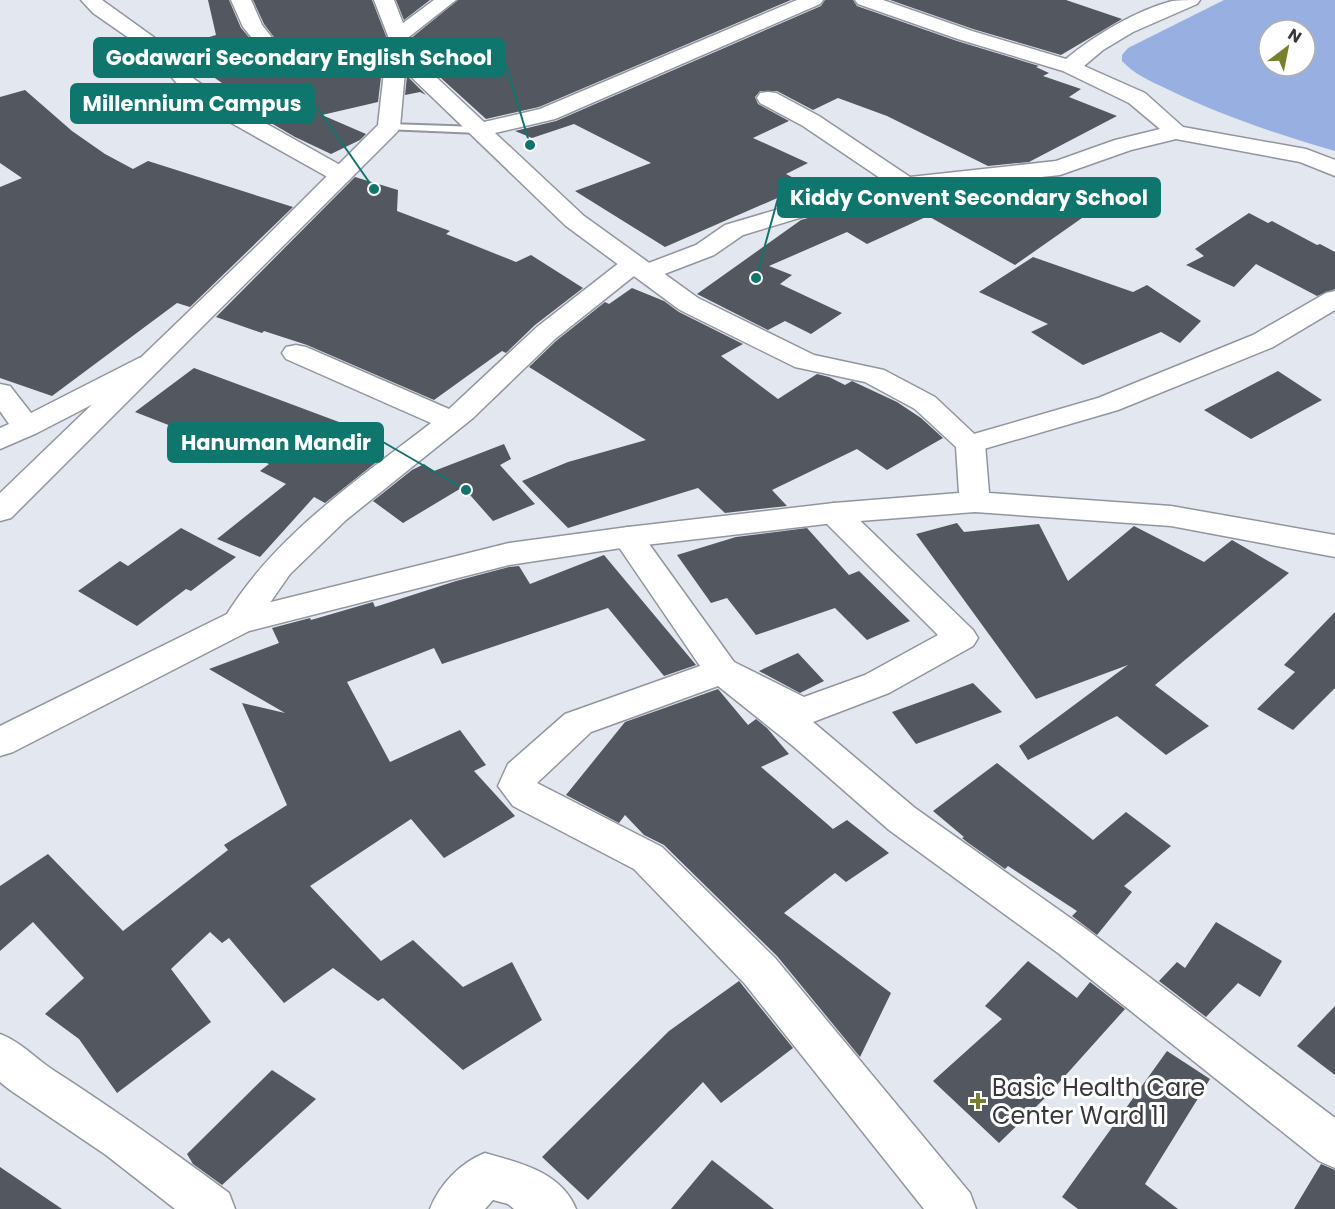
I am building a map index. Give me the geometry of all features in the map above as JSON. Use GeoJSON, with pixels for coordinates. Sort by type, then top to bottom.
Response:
{"type":"FeatureCollection","features":[{"type":"Feature","properties":{"kind":"street"},"geometry":{"type":"LineString","coordinates":[[91,0],[100,9],[159,50],[187,83],[218,106],[341,175]]}},
{"type":"Feature","properties":{"kind":"street"},"geometry":{"type":"LineString","coordinates":[[241,0],[253,27],[271,49]]}},
{"type":"Feature","properties":{"kind":"street"},"geometry":{"type":"LineString","coordinates":[[0,511],[389,127],[398,45],[384,0]]}},
{"type":"Feature","properties":{"kind":"street"},"geometry":{"type":"LineString","coordinates":[[398,45],[446,0]]}},
{"type":"Feature","properties":{"kind":"street"},"geometry":{"type":"LineString","coordinates":[[479,130],[547,114],[813,0]]}},
{"type":"Feature","properties":{"kind":"street"},"geometry":{"type":"LineString","coordinates":[[866,0],[965,35],[1070,67],[1137,98],[1176,132]]}},
{"type":"Feature","properties":{"kind":"street"},"geometry":{"type":"LineString","coordinates":[[1070,67],[1083,55],[1135,24],[1190,0]]}},
{"type":"Feature","properties":{"kind":"street"},"geometry":{"type":"LineString","coordinates":[[398,45],[479,130],[575,221],[689,304],[805,361],[874,376],[925,403],[970,444],[975,502]]}},
{"type":"Feature","properties":{"kind":"street"},"geometry":{"type":"LineString","coordinates":[[768,98],[811,121],[904,184]]}},
{"type":"Feature","properties":{"kind":"street"},"geometry":{"type":"LineString","coordinates":[[239,622],[279,566],[334,513],[451,421],[546,333],[639,268],[705,250],[734,230],[808,210],[874,188],[1060,168],[1123,145],[1176,132],[1306,156],[1335,169]]}},
{"type":"Feature","properties":{"kind":"street"},"geometry":{"type":"LineString","coordinates":[[970,444],[1108,404],[1263,341],[1335,299]]}},
{"type":"Feature","properties":{"kind":"street"},"geometry":{"type":"LineString","coordinates":[[296,353],[451,421]]}},
{"type":"Feature","properties":{"kind":"street"},"geometry":{"type":"LineString","coordinates":[[0,440],[149,364]]}},
{"type":"Feature","properties":{"kind":"street"},"geometry":{"type":"LineString","coordinates":[[0,392],[27,427]]}},
{"type":"Feature","properties":{"kind":"street"},"geometry":{"type":"LineString","coordinates":[[0,742],[239,622],[509,554],[628,537],[834,513],[975,502],[1171,516],[1335,546]]}},
{"type":"Feature","properties":{"kind":"street"},"geometry":{"type":"LineString","coordinates":[[834,513],[961,638],[877,684],[802,712],[722,671],[578,723],[521,774],[517,786],[526,796],[648,858],[760,970],[953,1209]]}},
{"type":"Feature","properties":{"kind":"street"},"geometry":{"type":"LineString","coordinates":[[628,537],[722,671],[806,736],[902,819],[1072,941],[1335,1146]]}},
{"type":"Feature","properties":{"kind":"street"},"geometry":{"type":"LineString","coordinates":[[0,1054],[25,1077],[122,1140],[212,1209]]}},
{"type":"Feature","properties":{"kind":"street"},"geometry":{"type":"LineString","coordinates":[[453,1209],[485,1175],[520,1185],[553,1209]]}},
{"type":"Feature","properties":{"kind":"lane"},"geometry":{"type":"LineString","coordinates":[[389,127],[479,130]]}},
{"type":"Feature","properties":{"kind":"water"},"geometry":{"type":"Polygon","coordinates":[[[1224,0],[1335,0],[1335,151],[1270,131],[1185,98],[1137,73],[1122,61],[1122,55],[1128,48],[1224,0]]]}},
{"type":"Feature","properties":{"kind":"building"},"geometry":{"type":"Polygon","coordinates":[[[208,0],[229,0],[241,28],[264,55],[278,55],[283,49],[264,24],[253,0],[372,0],[386,36],[378,102],[322,115],[366,134],[360,140],[331,154],[295,137],[210,87],[222,83],[172,48],[216,35],[208,0]]]}},
{"type":"Feature","properties":{"kind":"building"},"geometry":{"type":"Polygon","coordinates":[[[396,0],[430,0],[404,20],[396,0]]]}},
{"type":"Feature","properties":{"kind":"building"},"geometry":{"type":"Polygon","coordinates":[[[458,0],[791,0],[539,107],[486,119],[409,49],[410,39],[458,0]]]}},
{"type":"Feature","properties":{"kind":"building"},"geometry":{"type":"Polygon","coordinates":[[[825,0],[853,0],[857,6],[957,41],[1039,66],[1036,67],[1049,73],[1043,76],[1081,89],[1069,97],[1117,116],[1029,162],[988,166],[887,116],[838,98],[813,110],[777,91],[760,91],[755,97],[758,104],[789,121],[753,138],[808,163],[786,174],[807,185],[665,247],[575,191],[651,163],[574,124],[532,138],[515,131],[556,121],[821,6],[825,0]]]}},
{"type":"Feature","properties":{"kind":"building"},"geometry":{"type":"Polygon","coordinates":[[[890,0],[1066,0],[1122,19],[1061,55],[973,29],[890,0]]]}},
{"type":"Feature","properties":{"kind":"building"},"geometry":{"type":"Polygon","coordinates":[[[407,76],[426,95],[420,92],[405,95],[407,76]]]}},
{"type":"Feature","properties":{"kind":"building"},"geometry":{"type":"Polygon","coordinates":[[[25,90],[72,131],[105,154],[133,169],[148,161],[293,207],[190,307],[177,303],[52,396],[0,378],[0,187],[22,178],[0,163],[0,97],[25,90]]]}},
{"type":"Feature","properties":{"kind":"building"},"geometry":{"type":"Polygon","coordinates":[[[355,177],[398,190],[397,211],[450,231],[446,234],[516,262],[531,255],[583,288],[535,325],[506,353],[502,351],[434,400],[307,345],[216,317],[355,177]]]}},
{"type":"Feature","properties":{"kind":"building"},"geometry":{"type":"Polygon","coordinates":[[[1001,184],[1082,218],[1015,265],[928,216],[867,244],[847,232],[769,266],[792,275],[780,284],[842,313],[811,334],[785,321],[768,330],[697,294],[801,220],[845,207],[849,209],[888,196],[1001,184]]]}},
{"type":"Feature","properties":{"kind":"building"},"geometry":{"type":"Polygon","coordinates":[[[1249,213],[1268,223],[1272,221],[1335,252],[1335,289],[1317,296],[1256,264],[1234,287],[1186,265],[1204,256],[1195,249],[1249,213]]]}},
{"type":"Feature","properties":{"kind":"building"},"geometry":{"type":"Polygon","coordinates":[[[1033,257],[1133,292],[1147,285],[1201,321],[1180,343],[1161,332],[1083,365],[1031,332],[1048,324],[979,292],[1033,257]]]}},
{"type":"Feature","properties":{"kind":"building"},"geometry":{"type":"Polygon","coordinates":[[[632,288],[664,301],[679,312],[743,344],[721,356],[778,399],[817,374],[845,385],[852,381],[897,402],[921,418],[943,438],[887,470],[857,449],[772,490],[787,506],[725,513],[698,488],[568,528],[522,481],[568,462],[646,440],[529,367],[556,341],[605,302],[609,304],[632,288]]]}},
{"type":"Feature","properties":{"kind":"building"},"geometry":{"type":"Polygon","coordinates":[[[194,368],[339,422],[328,431],[384,456],[325,503],[314,497],[260,557],[217,539],[286,484],[260,471],[269,464],[135,412],[194,368]]]}},
{"type":"Feature","properties":{"kind":"building"},"geometry":{"type":"Polygon","coordinates":[[[1278,371],[1322,400],[1251,439],[1204,410],[1278,371]]]}},
{"type":"Feature","properties":{"kind":"building"},"geometry":{"type":"Polygon","coordinates":[[[504,444],[511,459],[500,465],[535,504],[493,521],[463,487],[403,523],[373,501],[412,470],[424,464],[434,471],[504,444]]]}},
{"type":"Feature","properties":{"kind":"building"},"geometry":{"type":"Polygon","coordinates":[[[957,523],[964,532],[1039,524],[1068,581],[1134,526],[1204,562],[1232,540],[1289,573],[1155,685],[1209,726],[1166,755],[1117,716],[1028,760],[1019,746],[1128,665],[1036,699],[916,534],[957,523]]]}},
{"type":"Feature","properties":{"kind":"building"},"geometry":{"type":"Polygon","coordinates":[[[181,528],[236,557],[191,591],[186,589],[137,626],[78,591],[120,561],[128,566],[181,528]]]}},
{"type":"Feature","properties":{"kind":"building"},"geometry":{"type":"Polygon","coordinates":[[[807,528],[849,575],[859,571],[910,621],[867,640],[835,608],[756,635],[727,598],[711,603],[677,555],[736,537],[807,528]]]}},
{"type":"Feature","properties":{"kind":"building"},"geometry":{"type":"Polygon","coordinates":[[[604,555],[696,665],[664,676],[608,608],[442,664],[434,648],[347,682],[390,762],[460,730],[486,765],[474,771],[515,816],[444,858],[411,819],[310,886],[381,961],[413,940],[463,987],[512,962],[542,1020],[463,1070],[383,998],[378,1001],[333,968],[284,1003],[229,938],[222,943],[210,932],[171,969],[211,1022],[117,1093],[79,1039],[45,1014],[84,978],[33,922],[0,951],[0,886],[48,854],[123,931],[228,850],[224,845],[287,805],[242,703],[285,713],[209,669],[279,643],[272,628],[310,618],[311,620],[373,602],[375,607],[509,567],[519,566],[530,584],[604,555]]]}},
{"type":"Feature","properties":{"kind":"building"},"geometry":{"type":"Polygon","coordinates":[[[1335,612],[1335,688],[1293,730],[1257,709],[1295,672],[1284,665],[1335,612]]]}},
{"type":"Feature","properties":{"kind":"building"},"geometry":{"type":"Polygon","coordinates":[[[798,653],[824,681],[800,693],[759,671],[798,653]]]}},
{"type":"Feature","properties":{"kind":"building"},"geometry":{"type":"Polygon","coordinates":[[[973,683],[1002,712],[916,744],[892,712],[973,683]]]}},
{"type":"Feature","properties":{"kind":"building"},"geometry":{"type":"Polygon","coordinates":[[[718,689],[748,725],[756,719],[767,728],[789,754],[761,767],[833,829],[847,820],[889,853],[846,882],[835,873],[784,913],[891,993],[860,1057],[777,956],[664,845],[644,835],[625,815],[619,823],[566,795],[625,722],[718,689]]]}},
{"type":"Feature","properties":{"kind":"building"},"geometry":{"type":"Polygon","coordinates":[[[997,763],[1093,840],[1126,812],[1171,846],[1124,886],[1132,892],[1097,935],[1072,916],[1077,911],[1008,866],[1005,869],[962,838],[964,837],[933,811],[997,763]]]}},
{"type":"Feature","properties":{"kind":"building"},"geometry":{"type":"Polygon","coordinates":[[[1216,922],[1282,961],[1260,997],[1238,983],[1206,1017],[1159,981],[1177,962],[1185,968],[1216,922]]]}},
{"type":"Feature","properties":{"kind":"building"},"geometry":{"type":"Polygon","coordinates":[[[1028,961],[1077,998],[1090,982],[1125,1009],[1047,1096],[999,1143],[933,1081],[1002,1019],[985,1006],[1028,961]]]}},
{"type":"Feature","properties":{"kind":"building"},"geometry":{"type":"Polygon","coordinates":[[[739,981],[793,1048],[721,1103],[703,1082],[588,1200],[542,1157],[669,1031],[739,981]]]}},
{"type":"Feature","properties":{"kind":"building"},"geometry":{"type":"Polygon","coordinates":[[[1335,1006],[1335,1075],[1297,1046],[1335,1006]]]}},
{"type":"Feature","properties":{"kind":"building"},"geometry":{"type":"Polygon","coordinates":[[[1167,1051],[1210,1079],[1145,1184],[1178,1209],[1078,1209],[1062,1197],[1167,1051]]]}},
{"type":"Feature","properties":{"kind":"building"},"geometry":{"type":"Polygon","coordinates":[[[272,1070],[316,1099],[222,1185],[193,1164],[187,1154],[272,1070]]]}},
{"type":"Feature","properties":{"kind":"building"},"geometry":{"type":"Polygon","coordinates":[[[712,1160],[774,1209],[671,1209],[712,1160]]]}},
{"type":"Feature","properties":{"kind":"building"},"geometry":{"type":"Polygon","coordinates":[[[1321,1164],[1335,1170],[1335,1209],[1294,1209],[1321,1164]]]}},
{"type":"Feature","properties":{"kind":"building"},"geometry":{"type":"Polygon","coordinates":[[[0,1167],[62,1209],[0,1209],[0,1167]]]}},
{"type":"Feature","properties":{"kind":"place","name":"Godawari Secondary English School"},"geometry":{"type":"Point","coordinates":[530,145]}},
{"type":"Feature","properties":{"kind":"place","name":"Millennium Campus"},"geometry":{"type":"Point","coordinates":[374,189]}},
{"type":"Feature","properties":{"kind":"place","name":"Kiddy Convent Secondary School"},"geometry":{"type":"Point","coordinates":[756,278]}},
{"type":"Feature","properties":{"kind":"place","name":"Hanuman Mandir"},"geometry":{"type":"Point","coordinates":[466,490]}},
{"type":"Feature","properties":{"kind":"place","name":"Basic Health Care Center Ward 11"},"geometry":{"type":"Point","coordinates":[978,1101]}}]}
